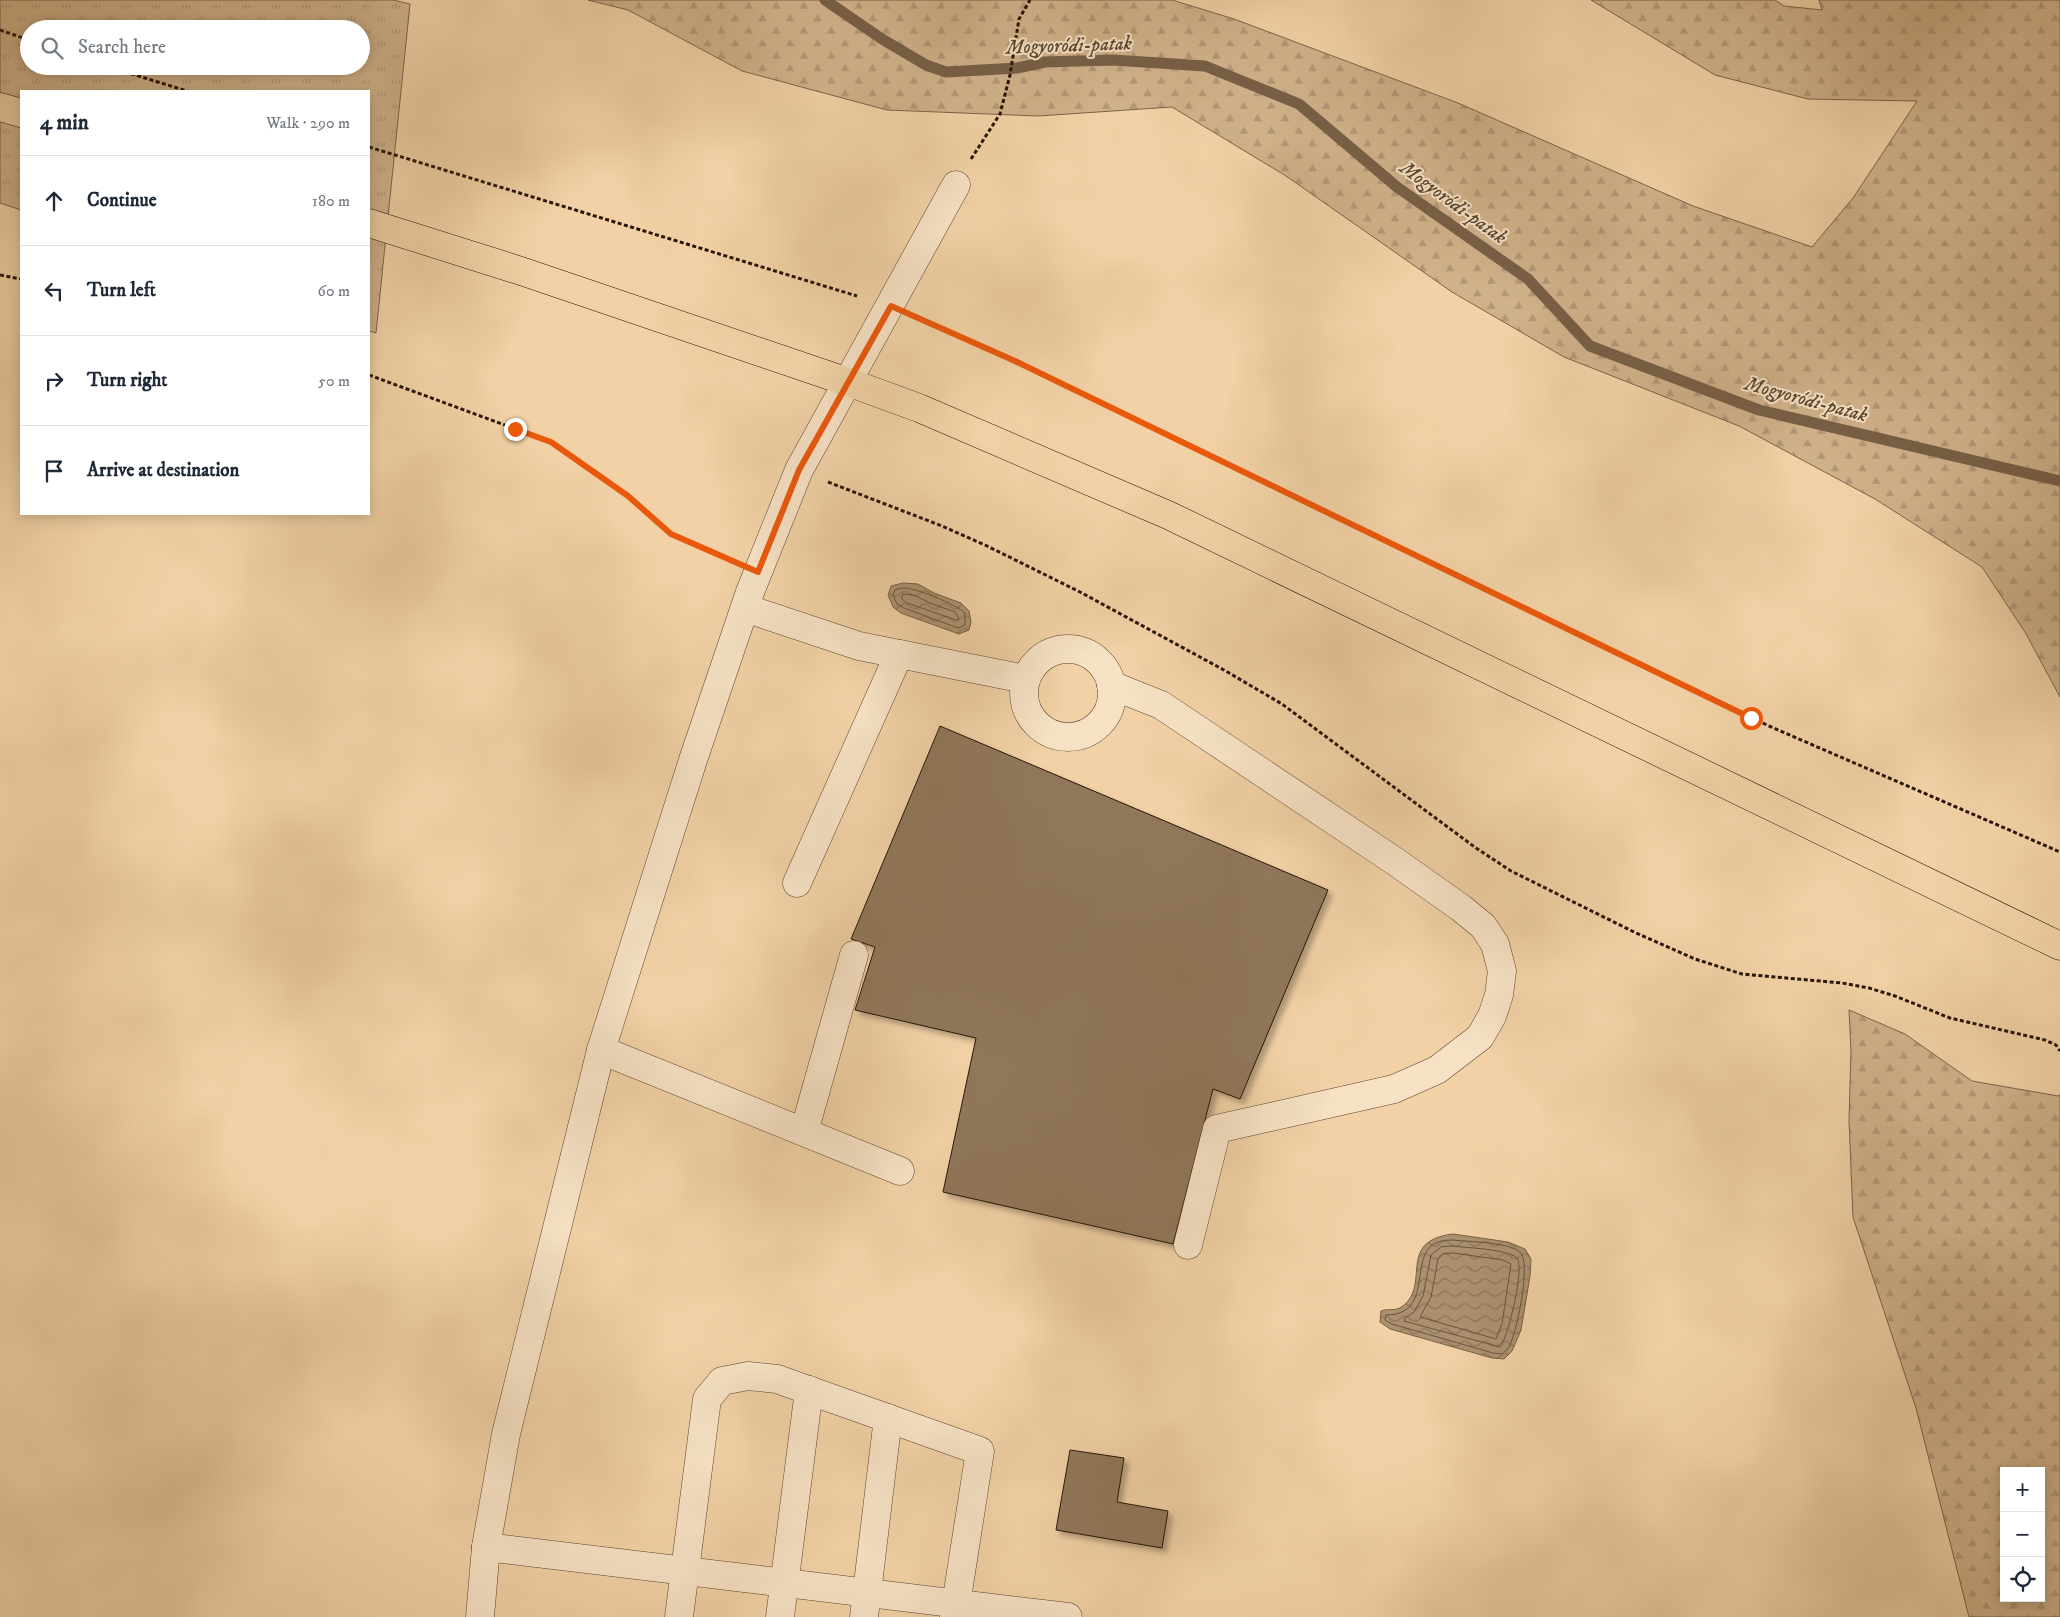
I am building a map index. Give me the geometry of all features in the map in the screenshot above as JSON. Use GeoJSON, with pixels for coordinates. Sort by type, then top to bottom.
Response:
{"type":"FeatureCollection","features":[{"type":"Feature","properties":{"kind":"main road"},"geometry":{"type":"LineString","coordinates":[[0,107],[20,113]]}},
{"type":"Feature","properties":{"kind":"main road"},"geometry":{"type":"LineString","coordinates":[[370,223],[521,271],[919,408],[1168,515],[2060,946]]}},
{"type":"Feature","properties":{"kind":"street"},"geometry":{"type":"LineString","coordinates":[[480,1617],[486,1547],[506,1434],[601,1050],[692,760],[758,572],[799,470],[956,185]]}},
{"type":"Feature","properties":{"kind":"street"},"geometry":{"type":"LineString","coordinates":[[745,608],[859,646],[1024,680]]}},
{"type":"Feature","properties":{"kind":"street"},"geometry":{"type":"LineString","coordinates":[[1076,648],[1096,658],[1109,674],[1113,696],[1106,716],[1091,732],[1070,738],[1049,734],[1032,720],[1023,701],[1024,680],[1036,661],[1054,650],[1076,648]]}},
{"type":"Feature","properties":{"kind":"street"},"geometry":{"type":"LineString","coordinates":[[797,883],[899,654]]}},
{"type":"Feature","properties":{"kind":"street"},"geometry":{"type":"LineString","coordinates":[[1111,685],[1161,705],[1462,908],[1483,926],[1495,944],[1502,971],[1499,995],[1492,1016],[1480,1037],[1437,1070],[1394,1089],[1217,1129],[1188,1244]]}},
{"type":"Feature","properties":{"kind":"street"},"geometry":{"type":"LineString","coordinates":[[804,1132],[854,955]]}},
{"type":"Feature","properties":{"kind":"street"},"geometry":{"type":"LineString","coordinates":[[601,1050],[900,1172]]}},
{"type":"Feature","properties":{"kind":"street"},"geometry":{"type":"LineString","coordinates":[[679,1617],[707,1399],[722,1381],[748,1376],[777,1379],[980,1451],[955,1610]]}},
{"type":"Feature","properties":{"kind":"street"},"geometry":{"type":"LineString","coordinates":[[780,1617],[809,1390]]}},
{"type":"Feature","properties":{"kind":"street"},"geometry":{"type":"LineString","coordinates":[[866,1605],[888,1418]]}},
{"type":"Feature","properties":{"kind":"street"},"geometry":{"type":"LineString","coordinates":[[486,1547],[784,1583],[866,1605],[1052,1616]]}},
{"type":"Feature","properties":{"kind":"path"},"geometry":{"type":"LineString","coordinates":[[956,185],[1000,114],[1010,75],[1010,64],[1019,19],[1030,0]]}},
{"type":"Feature","properties":{"kind":"path"},"geometry":{"type":"LineString","coordinates":[[0,30],[20,37]]}},
{"type":"Feature","properties":{"kind":"path"},"geometry":{"type":"LineString","coordinates":[[135,75],[184,90]]}},
{"type":"Feature","properties":{"kind":"path"},"geometry":{"type":"LineString","coordinates":[[370,147],[891,306],[1024,365],[1769,726],[2060,852]]}},
{"type":"Feature","properties":{"kind":"path"},"geometry":{"type":"LineString","coordinates":[[0,275],[20,279]]}},
{"type":"Feature","properties":{"kind":"path"},"geometry":{"type":"LineString","coordinates":[[370,375],[551,442],[628,496],[671,534],[758,572]]}},
{"type":"Feature","properties":{"kind":"path"},"geometry":{"type":"LineString","coordinates":[[799,470],[942,526],[985,545],[1080,592],[1224,670],[1282,704],[1476,848],[1511,871],[1636,933],[1695,959],[1742,974],[1842,983],[1869,988],[1895,996],[1950,1018],[2045,1040],[2056,1045],[2060,1051]]}},
{"type":"Feature","properties":{"kind":"green space"},"geometry":{"type":"Polygon","coordinates":[[[0,0],[393,0],[410,4],[376,333],[370,331],[370,90],[20,90],[20,210],[0,203],[0,0]]]}},
{"type":"Feature","properties":{"kind":"green space"},"geometry":{"type":"Polygon","coordinates":[[[588,0],[1172,0],[1234,19],[1458,103],[1693,206],[1812,247],[1853,198],[1917,101],[1808,99],[1715,75],[1591,0],[1775,0],[1784,6],[1822,10],[1819,0],[2060,0],[2060,697],[2025,632],[1982,567],[1875,499],[1739,426],[1564,357],[1452,292],[1286,176],[1172,107],[1038,116],[887,110],[742,71],[628,10],[588,0]]]}},
{"type":"Feature","properties":{"kind":"green space"},"geometry":{"type":"Polygon","coordinates":[[[1849,1010],[1905,1034],[1972,1081],[2060,1095],[2060,1617],[1969,1617],[1916,1408],[1853,1217],[1849,1120],[1851,1051],[1849,1010]]]}},
{"type":"Feature","properties":{"kind":"water"},"geometry":{"type":"Polygon","coordinates":[[[903,583],[918,584],[934,593],[961,603],[969,611],[971,622],[969,630],[959,634],[901,613],[893,607],[888,595],[891,586],[903,583]]]}},
{"type":"Feature","properties":{"kind":"water"},"geometry":{"type":"Polygon","coordinates":[[[1453,1234],[1508,1242],[1525,1249],[1531,1259],[1521,1330],[1512,1351],[1504,1359],[1492,1358],[1390,1329],[1380,1322],[1381,1311],[1400,1308],[1411,1297],[1415,1286],[1417,1264],[1425,1245],[1436,1238],[1453,1234]]]}},
{"type":"Feature","properties":{"kind":"building"},"geometry":{"type":"Polygon","coordinates":[[[940,726],[1328,890],[1240,1099],[1213,1089],[1173,1244],[943,1192],[976,1038],[855,1010],[875,947],[851,939],[940,726]]]}},
{"type":"Feature","properties":{"kind":"building"},"geometry":{"type":"Polygon","coordinates":[[[1070,1450],[1124,1458],[1117,1502],[1168,1511],[1162,1548],[1056,1530],[1070,1450]]]}},
{"type":"Feature","properties":{"kind":"waterway","name":"Mogyoródi-patak"},"geometry":{"type":"LineString","coordinates":[[825,0],[882,39],[926,65],[946,72],[1017,68],[1045,62],[1113,60],[1205,66],[1299,104],[1397,187],[1528,279],[1590,346],[1759,410],[2060,481]]}},
{"type":"Feature","properties":{"kind":"route"},"geometry":{"type":"LineString","coordinates":[[515,429],[551,442],[628,496],[671,534],[758,572],[799,470],[891,306],[1015,361],[1751,718]]}}]}
